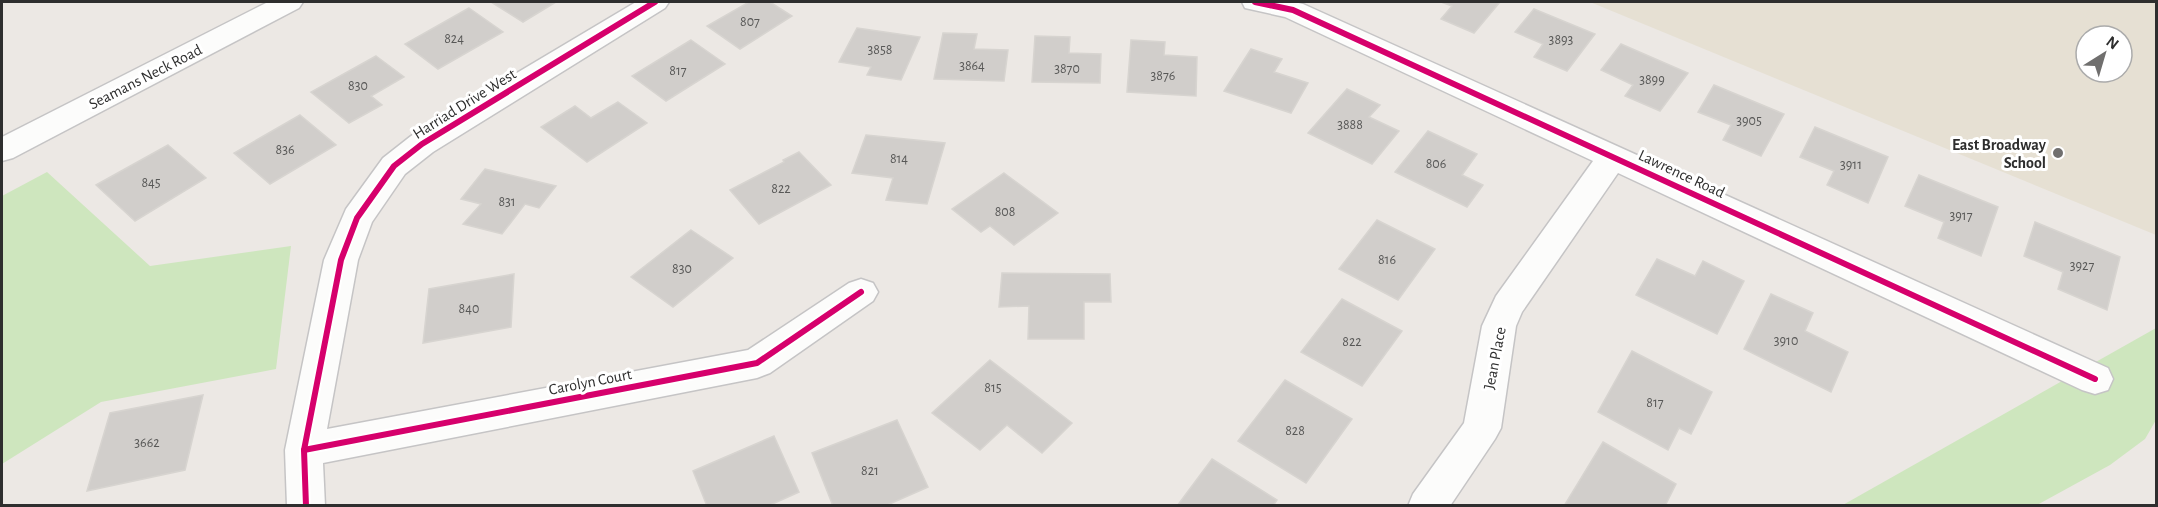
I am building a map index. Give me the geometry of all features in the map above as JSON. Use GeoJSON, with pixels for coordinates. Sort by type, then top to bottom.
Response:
{"type":"FeatureCollection","features":[{"type":"Feature","properties":{"kind":"street","name":"Seamans Neck Road"},"geometry":{"type":"LineString","coordinates":[[2,150],[289,2]]}},
{"type":"Feature","properties":{"kind":"street","name":"Harriad Drive West"},"geometry":{"type":"LineString","coordinates":[[306,506],[304,450],[341,260],[357,218],[394,166],[422,144],[492,99],[655,2]]}},
{"type":"Feature","properties":{"kind":"street","name":"Lawrence Road"},"geometry":{"type":"LineString","coordinates":[[1255,2],[1293,10],[2095,379]]}},
{"type":"Feature","properties":{"kind":"street","name":"Jean Place"},"geometry":{"type":"LineString","coordinates":[[1427,506],[1482,428],[1499,326],[1508,306],[1613,156]]}},
{"type":"Feature","properties":{"kind":"street","name":"Carolyn Court"},"geometry":{"type":"LineString","coordinates":[[304,450],[757,363],[861,292]]}},
{"type":"Feature","properties":{"kind":"shaded area","name":"East Broadway School"},"geometry":{"type":"Polygon","coordinates":[[[1590,2],[2156,2],[2156,235],[1590,2]]]}},
{"type":"Feature","properties":{"kind":"green space"},"geometry":{"type":"Polygon","coordinates":[[[47,172],[150,266],[291,246],[276,369],[101,402],[2,464],[2,196],[47,172]]]}},
{"type":"Feature","properties":{"kind":"green space"},"geometry":{"type":"Polygon","coordinates":[[[2156,328],[2156,420],[2145,439],[2110,465],[2037,505],[1841,506],[2156,328]]]}},
{"type":"Feature","properties":{"kind":"building"},"geometry":{"type":"Polygon","coordinates":[[[491,2],[556,2],[523,22],[491,2]]]}},
{"type":"Feature","properties":{"kind":"building"},"geometry":{"type":"Polygon","coordinates":[[[749,2],[770,2],[792,16],[740,49],[707,26],[749,2]]]}},
{"type":"Feature","properties":{"kind":"building"},"geometry":{"type":"Polygon","coordinates":[[[1441,2],[1500,2],[1474,33],[1441,19],[1452,6],[1441,2]]]}},
{"type":"Feature","properties":{"kind":"building"},"geometry":{"type":"Polygon","coordinates":[[[469,8],[503,32],[438,69],[405,44],[469,8]]]}},
{"type":"Feature","properties":{"kind":"building"},"geometry":{"type":"Polygon","coordinates":[[[1534,9],[1595,34],[1567,71],[1534,57],[1543,44],[1515,32],[1534,9]]]}},
{"type":"Feature","properties":{"kind":"building"},"geometry":{"type":"Polygon","coordinates":[[[857,28],[920,37],[901,80],[867,75],[871,67],[839,62],[857,28]]]}},
{"type":"Feature","properties":{"kind":"building"},"geometry":{"type":"Polygon","coordinates":[[[943,33],[977,34],[974,49],[1008,50],[1004,81],[934,79],[943,33]]]}},
{"type":"Feature","properties":{"kind":"building"},"geometry":{"type":"Polygon","coordinates":[[[1035,36],[1070,37],[1069,53],[1101,54],[1100,83],[1032,82],[1035,36]]]}},
{"type":"Feature","properties":{"kind":"building"},"geometry":{"type":"Polygon","coordinates":[[[691,40],[725,64],[666,101],[632,76],[691,40]]]}},
{"type":"Feature","properties":{"kind":"building"},"geometry":{"type":"Polygon","coordinates":[[[1131,40],[1165,42],[1164,55],[1197,57],[1196,96],[1127,92],[1131,40]]]}},
{"type":"Feature","properties":{"kind":"building"},"geometry":{"type":"Polygon","coordinates":[[[1621,44],[1688,73],[1660,111],[1625,96],[1633,85],[1601,70],[1621,44]]]}},
{"type":"Feature","properties":{"kind":"building"},"geometry":{"type":"Polygon","coordinates":[[[1251,49],[1282,59],[1274,72],[1308,83],[1291,113],[1224,91],[1251,49]]]}},
{"type":"Feature","properties":{"kind":"building"},"geometry":{"type":"Polygon","coordinates":[[[376,56],[404,77],[371,96],[382,105],[349,123],[311,92],[376,56]]]}},
{"type":"Feature","properties":{"kind":"building"},"geometry":{"type":"Polygon","coordinates":[[[1714,85],[1784,114],[1761,156],[1723,140],[1731,125],[1698,112],[1714,85]]]}},
{"type":"Feature","properties":{"kind":"building"},"geometry":{"type":"Polygon","coordinates":[[[1347,89],[1380,105],[1369,117],[1399,131],[1372,164],[1308,133],[1347,89]]]}},
{"type":"Feature","properties":{"kind":"building"},"geometry":{"type":"Polygon","coordinates":[[[618,102],[647,123],[587,162],[541,127],[575,106],[591,118],[618,102]]]}},
{"type":"Feature","properties":{"kind":"building"},"geometry":{"type":"Polygon","coordinates":[[[300,115],[336,145],[270,184],[234,153],[300,115]]]}},
{"type":"Feature","properties":{"kind":"building"},"geometry":{"type":"Polygon","coordinates":[[[1815,127],[1888,157],[1868,203],[1827,185],[1834,171],[1800,157],[1815,127]]]}},
{"type":"Feature","properties":{"kind":"building"},"geometry":{"type":"Polygon","coordinates":[[[1428,131],[1477,154],[1462,175],[1483,185],[1467,207],[1395,172],[1428,131]]]}},
{"type":"Feature","properties":{"kind":"building"},"geometry":{"type":"Polygon","coordinates":[[[866,135],[945,143],[927,204],[886,200],[893,178],[852,173],[866,135]]]}},
{"type":"Feature","properties":{"kind":"building"},"geometry":{"type":"Polygon","coordinates":[[[168,145],[206,178],[135,221],[96,185],[168,145]]]}},
{"type":"Feature","properties":{"kind":"building"},"geometry":{"type":"Polygon","coordinates":[[[799,152],[831,185],[759,224],[730,190],[799,152]]]}},
{"type":"Feature","properties":{"kind":"building"},"geometry":{"type":"Polygon","coordinates":[[[485,169],[556,186],[539,208],[525,204],[502,234],[463,224],[481,204],[461,199],[485,169]]]}},
{"type":"Feature","properties":{"kind":"building"},"geometry":{"type":"Polygon","coordinates":[[[1004,173],[1058,213],[1014,245],[990,226],[981,232],[952,209],[1004,173]]]}},
{"type":"Feature","properties":{"kind":"building"},"geometry":{"type":"Polygon","coordinates":[[[1919,175],[1998,207],[1981,256],[1938,238],[1944,222],[1905,206],[1919,175]]]}},
{"type":"Feature","properties":{"kind":"building"},"geometry":{"type":"Polygon","coordinates":[[[1377,220],[1435,249],[1398,300],[1339,269],[1377,220]]]}},
{"type":"Feature","properties":{"kind":"building"},"geometry":{"type":"Polygon","coordinates":[[[2035,222],[2120,257],[2107,310],[2058,289],[2063,272],[2024,256],[2035,222]]]}},
{"type":"Feature","properties":{"kind":"building"},"geometry":{"type":"Polygon","coordinates":[[[691,230],[733,258],[673,307],[631,277],[691,230]]]}},
{"type":"Feature","properties":{"kind":"building"},"geometry":{"type":"Polygon","coordinates":[[[1657,259],[1695,276],[1703,261],[1744,281],[1717,334],[1636,295],[1657,259]]]}},
{"type":"Feature","properties":{"kind":"building"},"geometry":{"type":"Polygon","coordinates":[[[1002,273],[1110,274],[1111,302],[1084,302],[1084,339],[1028,339],[1029,306],[999,307],[1002,273]]]}},
{"type":"Feature","properties":{"kind":"building"},"geometry":{"type":"Polygon","coordinates":[[[514,274],[511,327],[423,343],[429,289],[514,274]]]}},
{"type":"Feature","properties":{"kind":"building"},"geometry":{"type":"Polygon","coordinates":[[[1771,294],[1813,313],[1805,331],[1848,352],[1831,392],[1744,349],[1771,294]]]}},
{"type":"Feature","properties":{"kind":"building"},"geometry":{"type":"Polygon","coordinates":[[[1342,299],[1402,331],[1362,386],[1301,352],[1342,299]]]}},
{"type":"Feature","properties":{"kind":"building"},"geometry":{"type":"Polygon","coordinates":[[[1632,351],[1712,392],[1691,434],[1679,428],[1668,450],[1598,412],[1632,351]]]}},
{"type":"Feature","properties":{"kind":"building"},"geometry":{"type":"Polygon","coordinates":[[[990,360],[1072,423],[1042,453],[1007,425],[980,450],[932,413],[990,360]]]}},
{"type":"Feature","properties":{"kind":"building"},"geometry":{"type":"Polygon","coordinates":[[[1285,380],[1352,419],[1306,483],[1238,441],[1285,380]]]}},
{"type":"Feature","properties":{"kind":"building"},"geometry":{"type":"Polygon","coordinates":[[[203,395],[185,470],[87,491],[110,413],[203,395]]]}},
{"type":"Feature","properties":{"kind":"building"},"geometry":{"type":"Polygon","coordinates":[[[897,420],[928,487],[885,506],[833,506],[812,453],[897,420]]]}},
{"type":"Feature","properties":{"kind":"building"},"geometry":{"type":"Polygon","coordinates":[[[774,436],[799,492],[768,506],[707,506],[693,471],[774,436]]]}},
{"type":"Feature","properties":{"kind":"building"},"geometry":{"type":"Polygon","coordinates":[[[1603,442],[1676,484],[1665,506],[1564,506],[1603,442]]]}},
{"type":"Feature","properties":{"kind":"building"},"geometry":{"type":"Polygon","coordinates":[[[1212,459],[1277,500],[1273,506],[1177,506],[1212,459]]]}},
{"type":"Feature","properties":{"kind":"cycle path"},"geometry":{"type":"LineString","coordinates":[[306,506],[304,450],[341,260],[357,218],[394,166],[422,144],[655,2]]}},
{"type":"Feature","properties":{"kind":"cycle path"},"geometry":{"type":"LineString","coordinates":[[1255,2],[1293,10],[2095,379]]}},
{"type":"Feature","properties":{"kind":"cycle path"},"geometry":{"type":"LineString","coordinates":[[304,450],[757,363],[861,292]]}},
{"type":"Feature","properties":{"kind":"place","name":"East Broadway School"},"geometry":{"type":"Point","coordinates":[2058,153]}}]}
